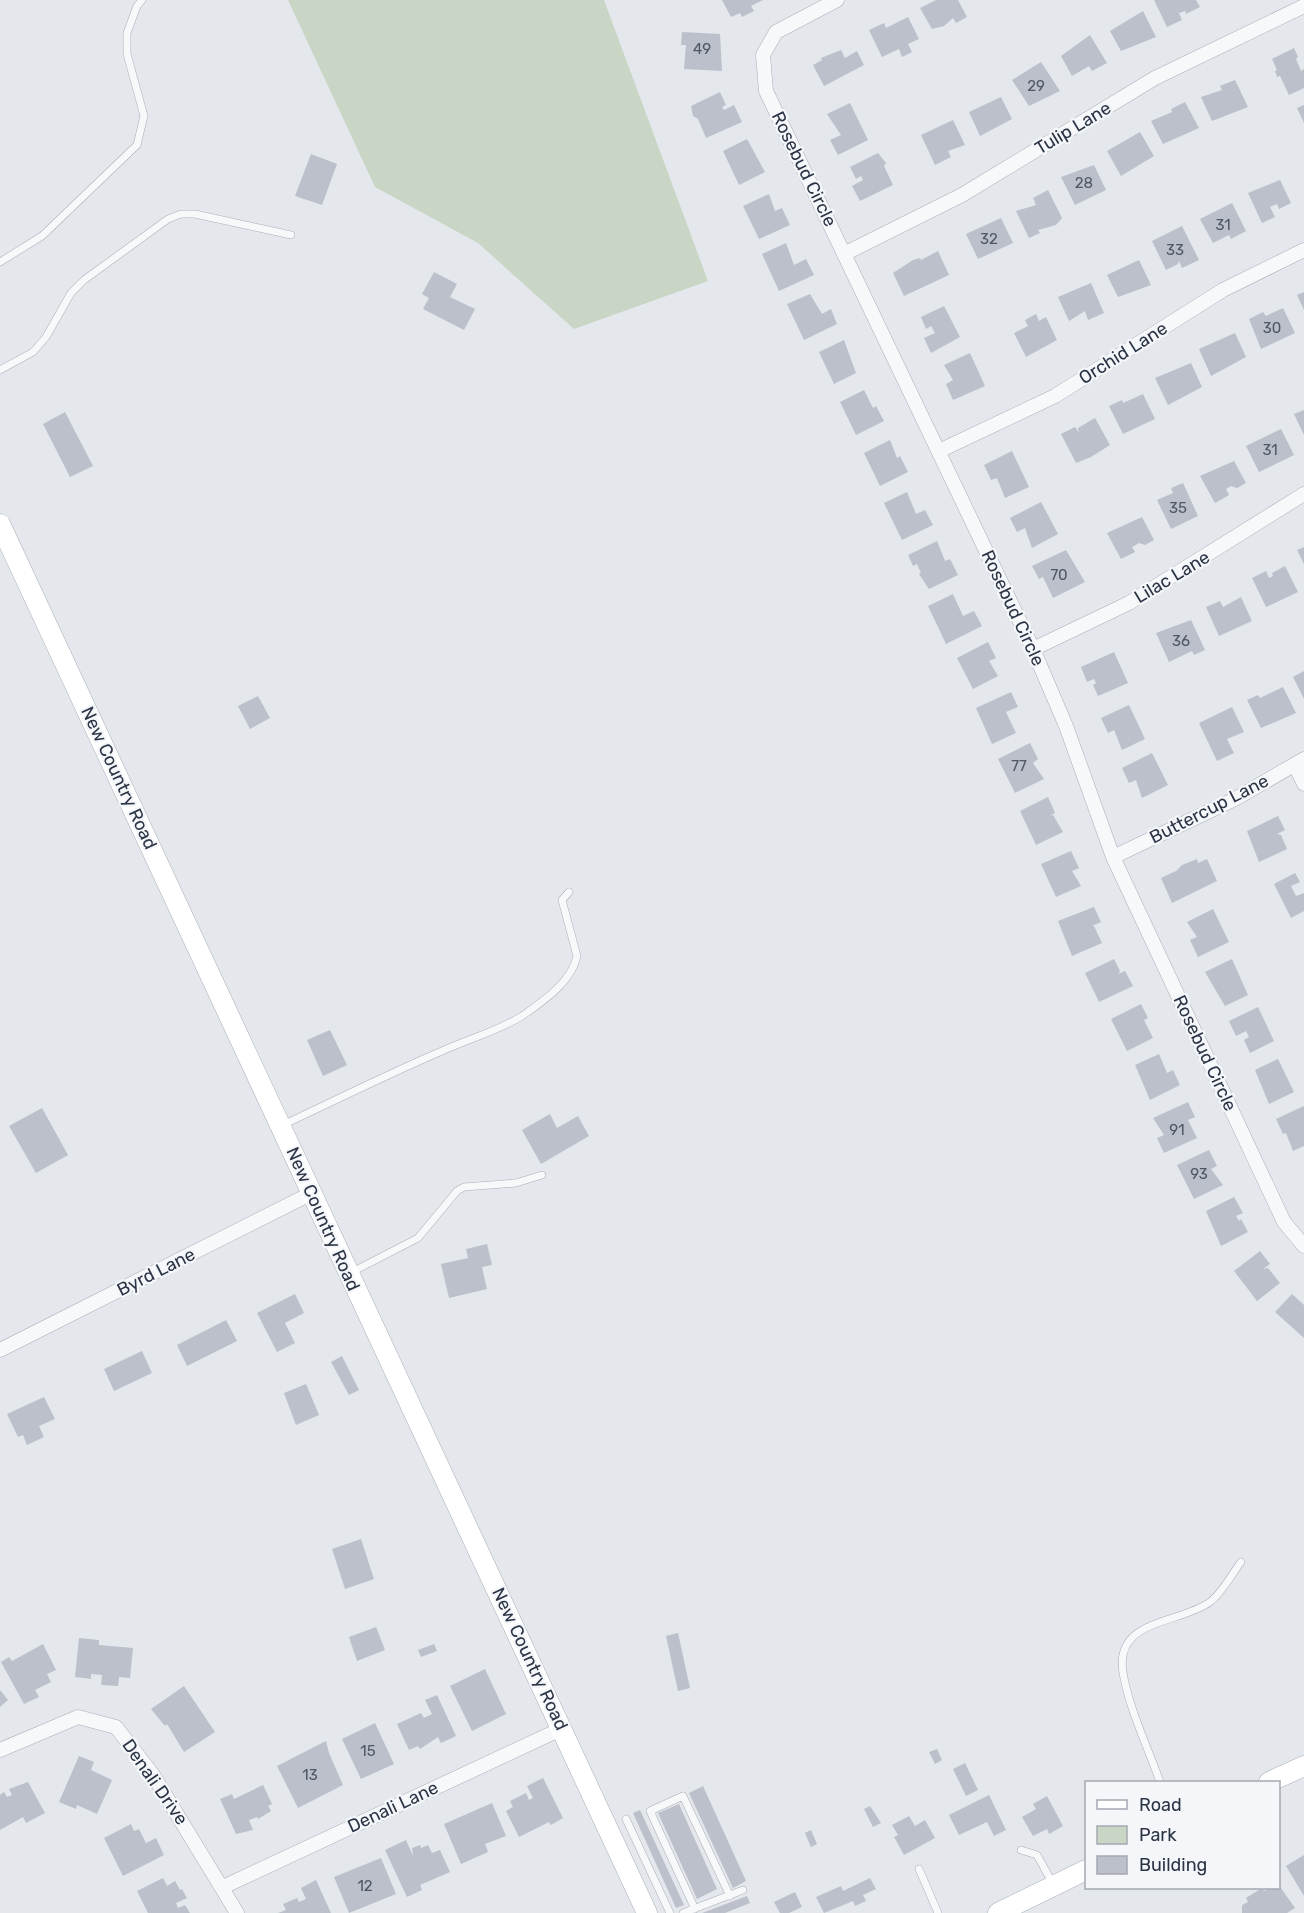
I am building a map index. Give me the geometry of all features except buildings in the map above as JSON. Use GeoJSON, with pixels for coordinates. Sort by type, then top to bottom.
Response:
{"type":"FeatureCollection","features":[{"type":"Feature","properties":{"kind":"street","name":"Rosebud Circle"},"geometry":{"type":"LineString","coordinates":[[837,0],[776,32],[763,55],[766,91],[1033,649],[1066,726],[1113,857],[1284,1222],[1304,1246]]}},
{"type":"Feature","properties":{"kind":"street","name":"Tulip Lane"},"geometry":{"type":"LineString","coordinates":[[844,254],[962,195],[1155,78],[1304,6]]}},
{"type":"Feature","properties":{"kind":"street","name":"Orchid Lane"},"geometry":{"type":"LineString","coordinates":[[939,451],[1055,396],[1223,290],[1304,250]]}},
{"type":"Feature","properties":{"kind":"street","name":"Lilac Lane"},"geometry":{"type":"LineString","coordinates":[[1033,649],[1130,603],[1304,494]]}},
{"type":"Feature","properties":{"kind":"street","name":"New Country Road"},"geometry":{"type":"LineString","coordinates":[[0,524],[348,1274],[563,1728],[647,1913]]}},
{"type":"Feature","properties":{"kind":"street","name":"Buttercup Lane"},"geometry":{"type":"LineString","coordinates":[[1113,857],[1235,799],[1299,762]]}},
{"type":"Feature","properties":{"kind":"street"},"geometry":{"type":"LineString","coordinates":[[1299,762],[1304,784]]}},
{"type":"Feature","properties":{"kind":"street","name":"Byrd Lane"},"geometry":{"type":"LineString","coordinates":[[0,1350],[312,1193]]}},
{"type":"Feature","properties":{"kind":"street","name":"Denali Drive"},"geometry":{"type":"LineString","coordinates":[[0,1750],[78,1717],[116,1726],[153,1775],[237,1913]]}},
{"type":"Feature","properties":{"kind":"street","name":"Denali Lane"},"geometry":{"type":"LineString","coordinates":[[223,1887],[563,1728]]}},
{"type":"Feature","properties":{"kind":"street"},"geometry":{"type":"LineString","coordinates":[[1271,1781],[1304,1766]]}},
{"type":"Feature","properties":{"kind":"street"},"geometry":{"type":"LineString","coordinates":[[998,1913],[1085,1870]]}},
{"type":"Feature","properties":{"kind":"lane"},"geometry":{"type":"LineString","coordinates":[[0,262],[42,236],[137,145],[144,116],[127,54],[127,33],[137,6],[142,0]]}},
{"type":"Feature","properties":{"kind":"lane"},"geometry":{"type":"LineString","coordinates":[[0,370],[33,352],[46,337],[71,293],[84,280],[168,219],[181,214],[195,214],[291,235]]}},
{"type":"Feature","properties":{"kind":"lane"},"geometry":{"type":"LineString","coordinates":[[281,1126],[388,1074],[520,1017],[539,1003],[560,985],[575,963],[577,956],[563,909],[562,900],[569,891]]}},
{"type":"Feature","properties":{"kind":"lane"},"geometry":{"type":"LineString","coordinates":[[348,1274],[418,1238],[457,1191],[464,1187],[516,1183],[543,1175]]}},
{"type":"Feature","properties":{"kind":"lane"},"geometry":{"type":"LineString","coordinates":[[1160,1781],[1123,1676],[1124,1652],[1132,1636],[1152,1624],[1197,1609],[1212,1601],[1241,1562]]}},
{"type":"Feature","properties":{"kind":"lane"},"geometry":{"type":"LineString","coordinates":[[695,1909],[650,1811],[683,1796],[729,1896]]}},
{"type":"Feature","properties":{"kind":"lane"},"geometry":{"type":"LineString","coordinates":[[626,1819],[670,1913]]}},
{"type":"Feature","properties":{"kind":"lane"},"geometry":{"type":"LineString","coordinates":[[1022,1850],[1037,1855],[1054,1886]]}},
{"type":"Feature","properties":{"kind":"lane"},"geometry":{"type":"LineString","coordinates":[[919,1869],[938,1913]]}},
{"type":"Feature","properties":{"kind":"lane"},"geometry":{"type":"LineString","coordinates":[[683,1913],[744,1890]]}},
{"type":"Feature","properties":{"kind":"green space"},"geometry":{"type":"Polygon","coordinates":[[[288,0],[604,0],[708,281],[574,329],[478,243],[375,187],[288,0]]]}}]}
